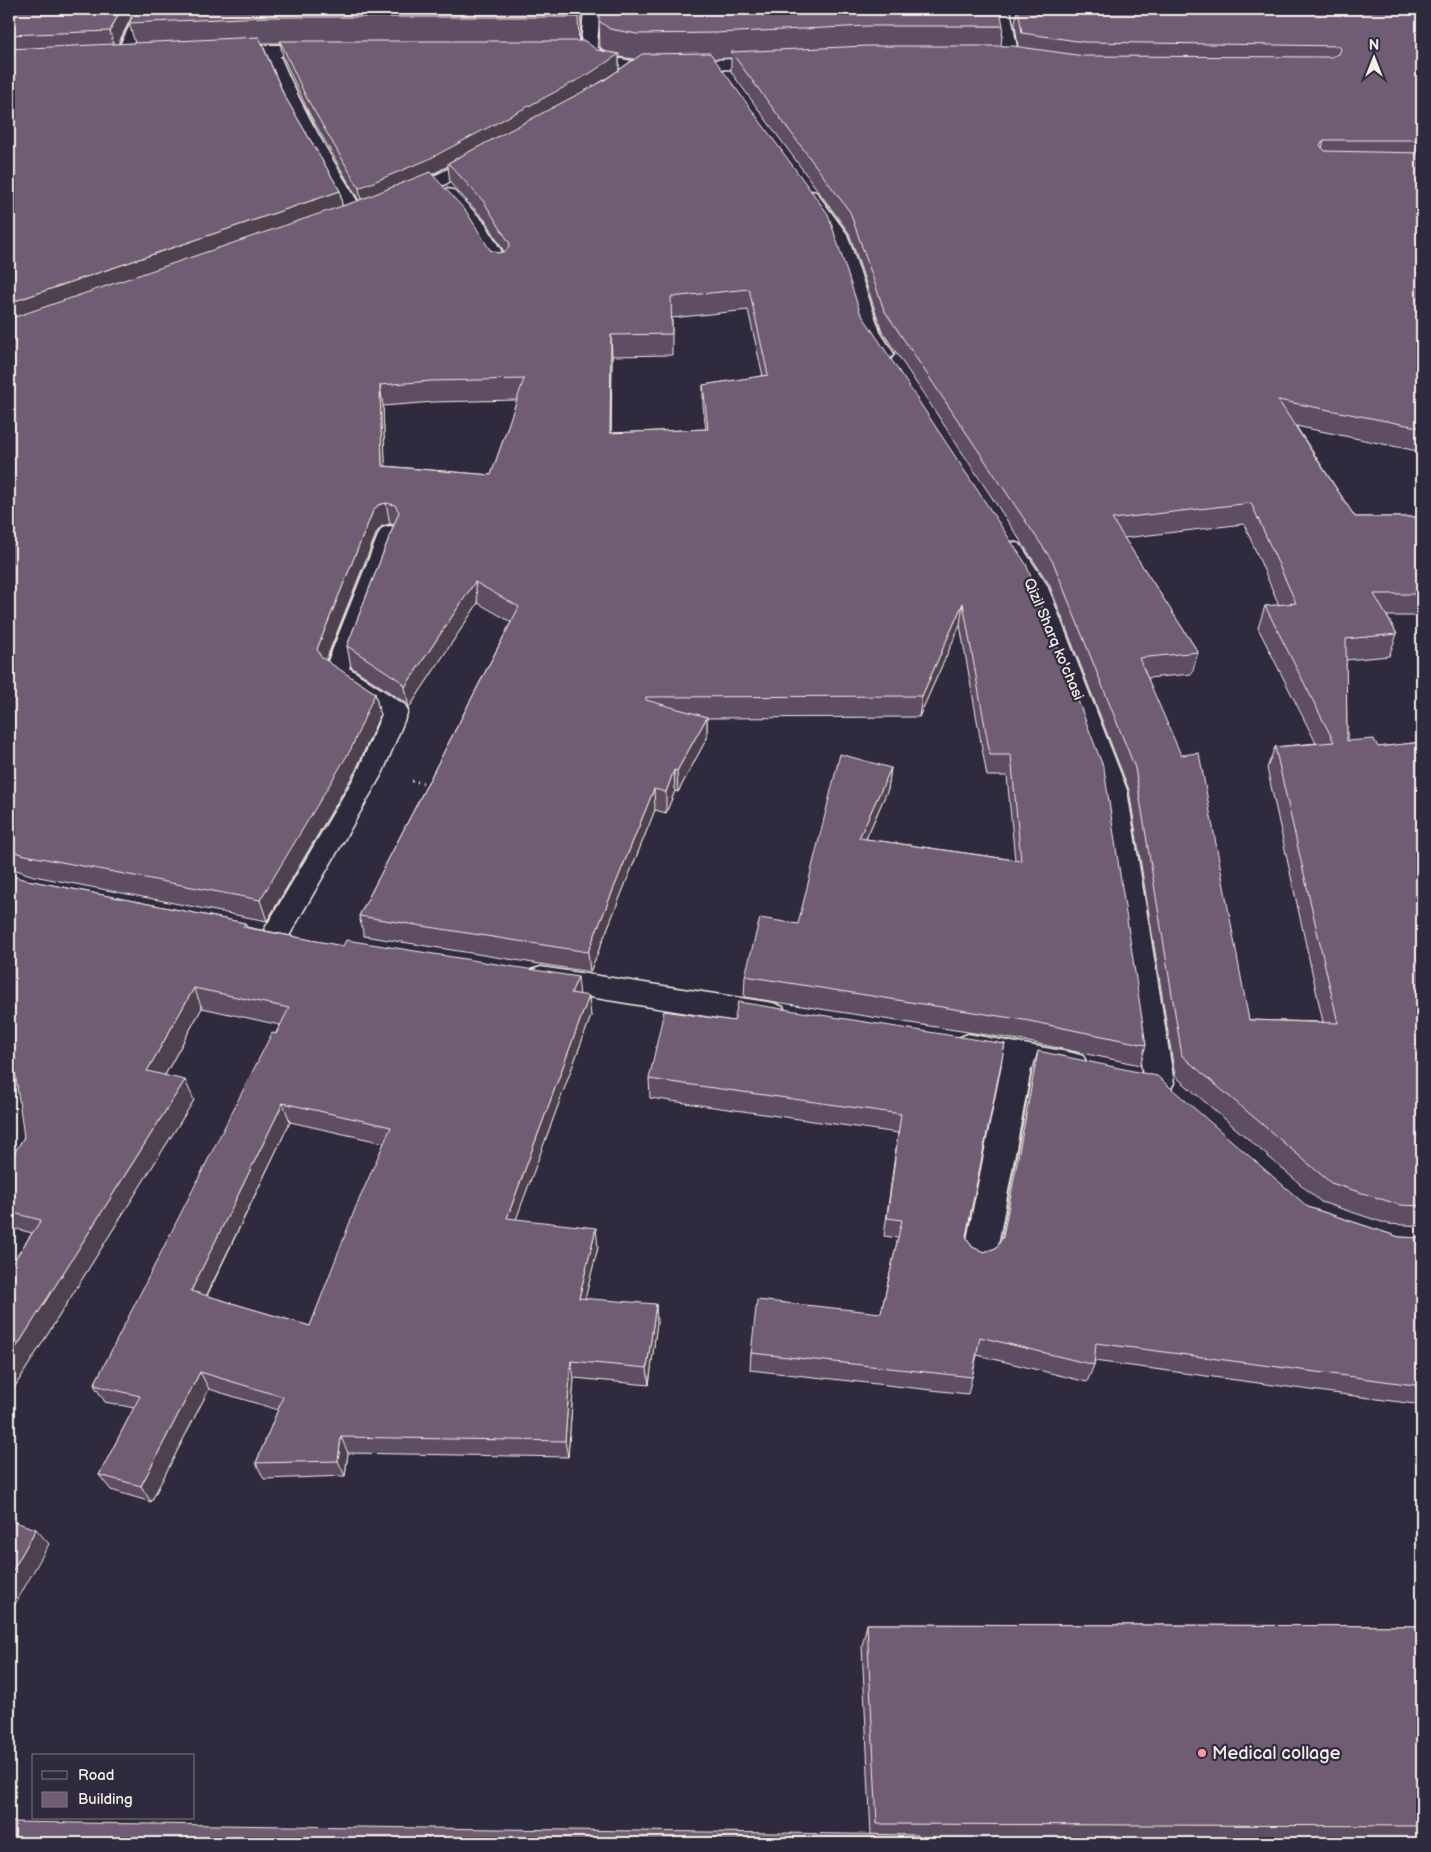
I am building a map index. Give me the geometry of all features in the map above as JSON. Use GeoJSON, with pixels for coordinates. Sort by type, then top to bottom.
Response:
{"type":"FeatureCollection","features":[{"type":"Feature","properties":{"kind":"street"},"geometry":{"type":"LineString","coordinates":[[122,56],[146,9]]}},
{"type":"Feature","properties":{"kind":"street"},"geometry":{"type":"LineString","coordinates":[[592,9],[589,44],[591,50],[604,61],[638,67],[722,74],[786,63]]}},
{"type":"Feature","properties":{"kind":"street"},"geometry":{"type":"LineString","coordinates":[[1002,9],[1011,59]]}},
{"type":"Feature","properties":{"kind":"street"},"geometry":{"type":"LineString","coordinates":[[270,50],[283,86],[305,129],[357,215]]}},
{"type":"Feature","properties":{"kind":"street"},"geometry":{"type":"LineString","coordinates":[[211,52],[338,50]]}},
{"type":"Feature","properties":{"kind":"street"},"geometry":{"type":"LineString","coordinates":[[571,50],[591,50]]}},
{"type":"Feature","properties":{"kind":"street"},"geometry":{"type":"LineString","coordinates":[[104,58],[142,56]]}},
{"type":"Feature","properties":{"kind":"street"},"geometry":{"type":"LineString","coordinates":[[972,59],[1011,59],[1029,62]]}},
{"type":"Feature","properties":{"kind":"street"},"geometry":{"type":"LineString","coordinates":[[614,83],[638,67]]}},
{"type":"Feature","properties":{"kind":"street"},"geometry":{"type":"LineString","coordinates":[[338,222],[436,182],[495,150]]}},
{"type":"Feature","properties":{"kind":"street"},"geometry":{"type":"LineString","coordinates":[[798,178],[838,234],[870,332],[896,373]]}},
{"type":"Feature","properties":{"kind":"street"},"geometry":{"type":"LineString","coordinates":[[436,182],[478,227],[500,266]]}},
{"type":"Feature","properties":{"kind":"street","name":"Qizil Sharq ko'chasi"},"geometry":{"type":"LineString","coordinates":[[998,528],[1035,585],[1114,790],[1157,1087]]}},
{"type":"Feature","properties":{"kind":"street"},"geometry":{"type":"LineString","coordinates":[[275,935],[370,772],[396,712],[336,671],[390,533]]}},
{"type":"Feature","properties":{"kind":"street"},"geometry":{"type":"LineString","coordinates":[[246,930],[305,940]]}},
{"type":"Feature","properties":{"kind":"street"},"geometry":{"type":"LineString","coordinates":[[520,974],[794,1018]]}},
{"type":"Feature","properties":{"kind":"street"},"geometry":{"type":"LineString","coordinates":[[941,1042],[1019,1054],[1094,1069]]}},
{"type":"Feature","properties":{"kind":"street"},"geometry":{"type":"LineString","coordinates":[[980,1255],[1019,1054]]}},
{"type":"Feature","properties":{"kind":"path"},"geometry":{"type":"LineString","coordinates":[[370,772],[433,785]]}},
{"type":"Feature","properties":{"kind":"building"},"geometry":{"type":"Polygon","coordinates":[[[9,9],[121,9],[110,31],[9,35],[9,9]]]}},
{"type":"Feature","properties":{"kind":"building"},"geometry":{"type":"Polygon","coordinates":[[[137,9],[578,9],[578,17],[265,17],[129,23],[137,9]]]}},
{"type":"Feature","properties":{"kind":"building"},"geometry":{"type":"Polygon","coordinates":[[[599,9],[1000,9],[1003,26],[868,26],[716,33],[637,34],[610,29],[599,21],[599,9]]]}},
{"type":"Feature","properties":{"kind":"building"},"geometry":{"type":"Polygon","coordinates":[[[1018,9],[1422,9],[1422,140],[1324,140],[1320,145],[1325,151],[1422,153],[1422,428],[1278,400],[1355,517],[1422,517],[1422,594],[1374,594],[1397,634],[1346,639],[1347,741],[1374,739],[1378,747],[1422,742],[1422,1206],[1400,1205],[1331,1183],[1182,1056],[1135,768],[1053,562],[884,310],[850,212],[731,52],[867,46],[1013,46],[1084,56],[1331,57],[1339,54],[1341,49],[1339,46],[1084,42],[1022,33],[1018,9]],[[1251,503],[1112,519],[1198,652],[1139,658],[1181,755],[1199,753],[1249,1020],[1338,1023],[1275,747],[1334,742],[1265,606],[1296,603],[1251,503]]]}},
{"type":"Feature","properties":{"kind":"building"},"geometry":{"type":"Polygon","coordinates":[[[259,37],[284,95],[340,191],[9,303],[9,49],[259,37]]]}},
{"type":"Feature","properties":{"kind":"building"},"geometry":{"type":"Polygon","coordinates":[[[280,41],[585,41],[597,50],[619,54],[589,74],[427,160],[359,188],[306,97],[280,41]]]}},
{"type":"Feature","properties":{"kind":"building"},"geometry":{"type":"Polygon","coordinates":[[[710,53],[828,214],[860,312],[1026,564],[1104,769],[1146,1045],[1024,1020],[745,976],[760,918],[798,924],[840,754],[891,768],[859,838],[1021,861],[1011,755],[990,755],[963,603],[922,696],[646,697],[646,700],[707,717],[677,771],[674,770],[666,792],[654,789],[588,952],[359,916],[519,607],[475,582],[405,687],[402,682],[347,646],[399,512],[395,505],[386,503],[378,505],[373,511],[317,649],[321,657],[375,693],[351,749],[260,900],[25,855],[9,850],[9,319],[360,200],[430,172],[466,211],[490,250],[498,253],[506,251],[510,244],[484,202],[448,163],[603,81],[642,54],[710,53]],[[749,289],[671,297],[672,334],[611,335],[610,433],[708,429],[703,385],[768,375],[749,289]],[[524,379],[431,381],[380,385],[382,466],[491,475],[524,379]]]}},
{"type":"Feature","properties":{"kind":"building"},"geometry":{"type":"Polygon","coordinates":[[[9,874],[22,879],[245,923],[243,927],[343,946],[346,940],[578,977],[571,993],[589,996],[507,1218],[596,1228],[579,1298],[656,1304],[647,1368],[571,1361],[565,1441],[341,1437],[338,1461],[256,1463],[283,1397],[200,1372],[141,1486],[99,1475],[140,1396],[94,1385],[272,1033],[276,1034],[289,1008],[194,988],[147,1071],[185,1080],[9,1359],[9,1268],[41,1220],[9,1212],[9,1162],[24,1137],[9,1027],[9,874]],[[283,1103],[191,1291],[310,1326],[355,1209],[391,1127],[283,1103]]]}},
{"type":"Feature","properties":{"kind":"building"},"geometry":{"type":"Polygon","coordinates":[[[738,1002],[1005,1044],[966,1236],[972,1247],[984,1252],[996,1248],[1003,1237],[1038,1051],[1157,1076],[1308,1207],[1399,1237],[1422,1238],[1422,1386],[1096,1343],[1094,1365],[980,1337],[972,1377],[751,1353],[757,1300],[881,1313],[902,1220],[887,1218],[901,1114],[649,1079],[664,1011],[734,1021],[738,1002]]]}},
{"type":"Feature","properties":{"kind":"building"},"geometry":{"type":"Polygon","coordinates":[[[9,1520],[36,1529],[9,1577],[9,1520]]]}},
{"type":"Feature","properties":{"kind":"building"},"geometry":{"type":"Polygon","coordinates":[[[867,1624],[1422,1626],[1422,1826],[877,1824],[867,1624]]]}},
{"type":"Feature","properties":{"kind":"building"},"geometry":{"type":"Polygon","coordinates":[[[9,1822],[917,1835],[917,1843],[9,1843],[9,1822]]]}},
{"type":"Feature","properties":{"kind":"place","name":"Medical collage"},"geometry":{"type":"Point","coordinates":[1202,1753]}}]}
